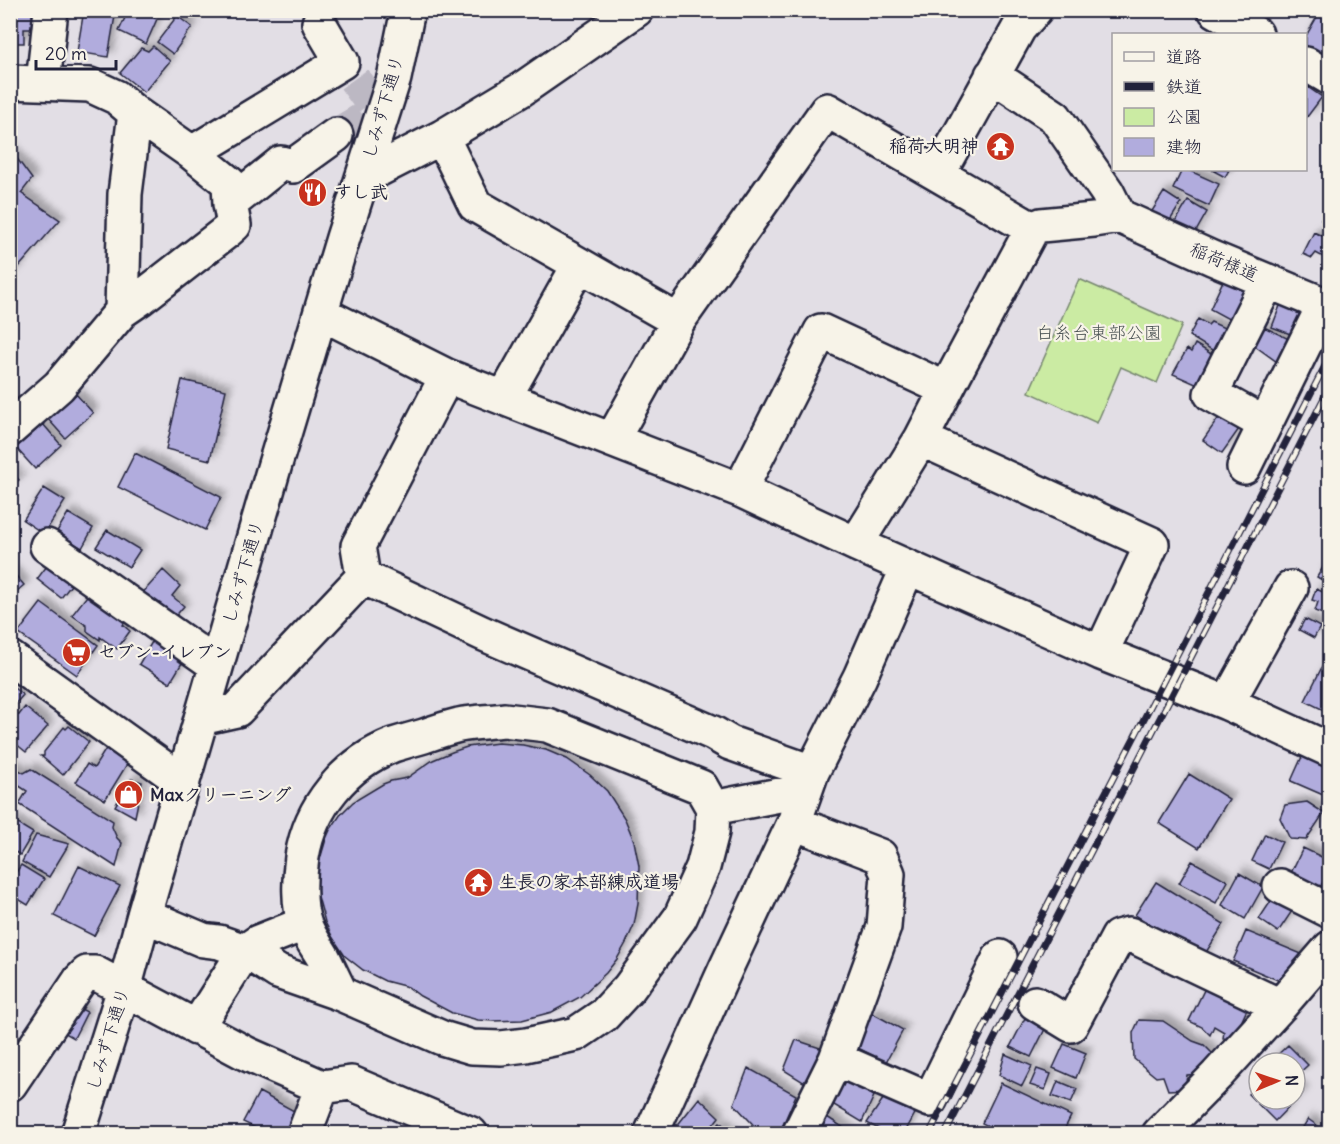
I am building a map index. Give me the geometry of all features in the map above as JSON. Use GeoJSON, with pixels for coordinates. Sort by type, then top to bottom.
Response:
{"type":"FeatureCollection","features":[{"type":"Feature","properties":{"kind":"street"},"geometry":{"type":"LineString","coordinates":[[43,83],[51,10]]}},
{"type":"Feature","properties":{"kind":"street","name":"しみず下通り"},"geometry":{"type":"LineString","coordinates":[[78,1134],[124,989],[273,471],[394,78],[408,10]]}},
{"type":"Feature","properties":{"kind":"street"},"geometry":{"type":"LineString","coordinates":[[362,178],[442,137],[522,89],[636,10]]}},
{"type":"Feature","properties":{"kind":"street"},"geometry":{"type":"LineString","coordinates":[[1215,10],[1254,33]]}},
{"type":"Feature","properties":{"kind":"street"},"geometry":{"type":"LineString","coordinates":[[938,174],[992,75],[1018,16]]}},
{"type":"Feature","properties":{"kind":"street"},"geometry":{"type":"LineString","coordinates":[[192,153],[348,70],[319,23]]}},
{"type":"Feature","properties":{"kind":"street"},"geometry":{"type":"LineString","coordinates":[[1307,65],[1329,78]]}},
{"type":"Feature","properties":{"kind":"street"},"geometry":{"type":"LineString","coordinates":[[856,544],[921,439],[1032,229],[1041,225],[1119,216],[1107,192],[1055,117],[992,75]]}},
{"type":"Feature","properties":{"kind":"street"},"geometry":{"type":"LineString","coordinates":[[10,82],[90,85],[116,97],[229,183],[234,225],[141,298],[122,310],[59,386],[10,429]]}},
{"type":"Feature","properties":{"kind":"street"},"geometry":{"type":"LineString","coordinates":[[612,440],[678,321],[827,110],[1032,229]]}},
{"type":"Feature","properties":{"kind":"street"},"geometry":{"type":"LineString","coordinates":[[122,310],[125,194],[135,113]]}},
{"type":"Feature","properties":{"kind":"street"},"geometry":{"type":"LineString","coordinates":[[230,204],[281,163],[293,166],[336,135]]}},
{"type":"Feature","properties":{"kind":"street"},"geometry":{"type":"LineString","coordinates":[[442,137],[475,205],[678,321]]}},
{"type":"Feature","properties":{"kind":"street","name":"稲荷様道"},"geometry":{"type":"LineString","coordinates":[[1119,216],[1327,306]]}},
{"type":"Feature","properties":{"kind":"street"},"geometry":{"type":"LineString","coordinates":[[504,398],[579,265]]}},
{"type":"Feature","properties":{"kind":"street"},"geometry":{"type":"LineString","coordinates":[[1265,424],[1211,394],[1268,281]]}},
{"type":"Feature","properties":{"kind":"street"},"geometry":{"type":"LineString","coordinates":[[1244,467],[1327,306]]}},
{"type":"Feature","properties":{"kind":"street"},"geometry":{"type":"LineString","coordinates":[[321,312],[447,376],[740,490],[1101,653],[1227,703],[1329,750]]}},
{"type":"Feature","properties":{"kind":"street"},"geometry":{"type":"LineString","coordinates":[[740,490],[821,331],[946,389]]}},
{"type":"Feature","properties":{"kind":"street"},"geometry":{"type":"LineString","coordinates":[[363,577],[358,546],[447,376]]}},
{"type":"Feature","properties":{"kind":"street"},"geometry":{"type":"LineString","coordinates":[[921,439],[1152,544],[1101,653]]}},
{"type":"Feature","properties":{"kind":"street"},"geometry":{"type":"LineString","coordinates":[[47,546],[216,665]]}},
{"type":"Feature","properties":{"kind":"street"},"geometry":{"type":"LineString","coordinates":[[651,1134],[794,823],[808,781],[860,677],[908,567]]}},
{"type":"Feature","properties":{"kind":"street"},"geometry":{"type":"LineString","coordinates":[[201,718],[237,710],[363,577]]}},
{"type":"Feature","properties":{"kind":"street"},"geometry":{"type":"LineString","coordinates":[[363,577],[482,633],[712,733],[808,781]]}},
{"type":"Feature","properties":{"kind":"street"},"geometry":{"type":"LineString","coordinates":[[1227,703],[1292,588]]}},
{"type":"Feature","properties":{"kind":"street"},"geometry":{"type":"LineString","coordinates":[[10,658],[183,782]]}},
{"type":"Feature","properties":{"kind":"street"},"geometry":{"type":"LineString","coordinates":[[144,915],[203,940],[219,942],[245,951],[278,972],[341,994],[442,1038],[472,1047],[526,1045],[576,1034],[604,1015],[629,988],[680,918],[703,867],[712,832],[713,808],[701,787],[547,725],[504,720],[459,725],[375,754],[358,764],[343,777],[320,806],[312,822],[299,876],[300,899],[305,925],[341,994]]}},
{"type":"Feature","properties":{"kind":"street"},"geometry":{"type":"LineString","coordinates":[[713,808],[808,781]]}},
{"type":"Feature","properties":{"kind":"street"},"geometry":{"type":"LineString","coordinates":[[794,823],[880,856],[888,873],[884,927],[836,1059],[799,1134]]}},
{"type":"Feature","properties":{"kind":"street"},"geometry":{"type":"LineString","coordinates":[[1280,885],[1329,911]]}},
{"type":"Feature","properties":{"kind":"street"},"geometry":{"type":"LineString","coordinates":[[196,1028],[245,951],[273,935],[305,925]]}},
{"type":"Feature","properties":{"kind":"street"},"geometry":{"type":"LineString","coordinates":[[1035,1003],[1071,1025],[1118,937],[1129,934],[1280,1006]]}},
{"type":"Feature","properties":{"kind":"street"},"geometry":{"type":"LineString","coordinates":[[1160,1134],[1217,1076],[1329,948]]}},
{"type":"Feature","properties":{"kind":"street"},"geometry":{"type":"LineString","coordinates":[[836,1059],[930,1100],[1000,957]]}},
{"type":"Feature","properties":{"kind":"street"},"geometry":{"type":"LineString","coordinates":[[10,1084],[87,972],[95,973],[247,1054],[322,1087],[351,1083],[471,1134]]}},
{"type":"Feature","properties":{"kind":"street"},"geometry":{"type":"LineString","coordinates":[[304,1134],[322,1087]]}},
{"type":"Feature","properties":{"kind":"green space","name":"白糸台東部公園"},"geometry":{"type":"Polygon","coordinates":[[[1079,279],[1182,325],[1157,383],[1121,367],[1097,423],[1029,392],[1079,279]]]}},
{"type":"Feature","properties":{"kind":"building"},"geometry":{"type":"Polygon","coordinates":[[[10,10],[33,10],[31,29],[24,29],[24,43],[10,43],[10,10]]]}},
{"type":"Feature","properties":{"kind":"building"},"geometry":{"type":"Polygon","coordinates":[[[84,10],[116,10],[108,57],[77,52],[84,10]]]}},
{"type":"Feature","properties":{"kind":"building"},"geometry":{"type":"Polygon","coordinates":[[[139,10],[157,19],[146,44],[119,31],[128,11],[139,10]]]}},
{"type":"Feature","properties":{"kind":"building"},"geometry":{"type":"Polygon","coordinates":[[[1321,10],[1330,10],[1330,58],[1327,63],[1307,53],[1307,34],[1321,10]]]}},
{"type":"Feature","properties":{"kind":"building"},"geometry":{"type":"Polygon","coordinates":[[[177,16],[192,27],[173,54],[157,42],[177,16]]]}},
{"type":"Feature","properties":{"kind":"building"},"geometry":{"type":"Polygon","coordinates":[[[153,46],[170,61],[144,92],[120,73],[141,48],[148,51],[153,46]]]}},
{"type":"Feature","properties":{"kind":"building"},"geometry":{"type":"Polygon","coordinates":[[[1307,87],[1322,97],[1307,117],[1307,87]]]}},
{"type":"Feature","properties":{"kind":"building"},"geometry":{"type":"Polygon","coordinates":[[[10,149],[32,179],[21,193],[60,220],[10,277],[10,149]]]}},
{"type":"Feature","properties":{"kind":"building"},"geometry":{"type":"Polygon","coordinates":[[[1182,171],[1190,171],[1219,184],[1209,206],[1173,189],[1182,171]]]}},
{"type":"Feature","properties":{"kind":"building"},"geometry":{"type":"Polygon","coordinates":[[[1214,171],[1228,171],[1225,177],[1214,171]]]}},
{"type":"Feature","properties":{"kind":"building"},"geometry":{"type":"Polygon","coordinates":[[[1164,192],[1181,203],[1164,230],[1147,219],[1164,192]]]}},
{"type":"Feature","properties":{"kind":"building"},"geometry":{"type":"Polygon","coordinates":[[[1188,201],[1207,212],[1190,242],[1170,231],[1188,201]]]}},
{"type":"Feature","properties":{"kind":"building"},"geometry":{"type":"Polygon","coordinates":[[[1325,213],[1330,216],[1330,244],[1323,257],[1316,253],[1312,258],[1303,254],[1314,232],[1322,236],[1326,227],[1321,220],[1325,213]]]}},
{"type":"Feature","properties":{"kind":"building"},"geometry":{"type":"Polygon","coordinates":[[[1223,281],[1238,285],[1255,284],[1236,323],[1210,309],[1223,281]]]}},
{"type":"Feature","properties":{"kind":"building"},"geometry":{"type":"Polygon","coordinates":[[[1281,303],[1302,311],[1293,335],[1272,327],[1281,303]]]}},
{"type":"Feature","properties":{"kind":"building"},"geometry":{"type":"Polygon","coordinates":[[[1198,319],[1208,325],[1211,322],[1229,330],[1217,353],[1189,336],[1198,319]]]}},
{"type":"Feature","properties":{"kind":"building"},"geometry":{"type":"Polygon","coordinates":[[[1264,327],[1291,340],[1280,364],[1255,346],[1264,327]]]}},
{"type":"Feature","properties":{"kind":"building"},"geometry":{"type":"Polygon","coordinates":[[[1195,344],[1213,355],[1200,386],[1173,374],[1187,349],[1191,352],[1195,344]]]}},
{"type":"Feature","properties":{"kind":"building"},"geometry":{"type":"Polygon","coordinates":[[[182,380],[226,390],[210,460],[166,449],[182,380]]]}},
{"type":"Feature","properties":{"kind":"building"},"geometry":{"type":"Polygon","coordinates":[[[76,394],[93,413],[65,438],[48,419],[76,394]]]}},
{"type":"Feature","properties":{"kind":"building"},"geometry":{"type":"Polygon","coordinates":[[[1220,416],[1239,429],[1222,453],[1203,440],[1220,416]]]}},
{"type":"Feature","properties":{"kind":"building"},"geometry":{"type":"Polygon","coordinates":[[[43,424],[61,445],[35,469],[16,448],[43,424]]]}},
{"type":"Feature","properties":{"kind":"building"},"geometry":{"type":"Polygon","coordinates":[[[135,453],[221,497],[205,530],[118,487],[135,453]]]}},
{"type":"Feature","properties":{"kind":"building"},"geometry":{"type":"Polygon","coordinates":[[[10,469],[19,480],[10,487],[10,469]]]}},
{"type":"Feature","properties":{"kind":"building"},"geometry":{"type":"Polygon","coordinates":[[[44,488],[65,501],[44,534],[23,520],[44,488]]]}},
{"type":"Feature","properties":{"kind":"building"},"geometry":{"type":"Polygon","coordinates":[[[68,513],[93,528],[82,548],[56,533],[68,513]]]}},
{"type":"Feature","properties":{"kind":"building"},"geometry":{"type":"Polygon","coordinates":[[[107,530],[140,550],[129,567],[96,547],[107,530]]]}},
{"type":"Feature","properties":{"kind":"building"},"geometry":{"type":"Polygon","coordinates":[[[1330,556],[1330,585],[1317,577],[1330,556]]]}},
{"type":"Feature","properties":{"kind":"building"},"geometry":{"type":"Polygon","coordinates":[[[50,562],[71,578],[67,583],[71,585],[61,598],[37,579],[50,562]]]}},
{"type":"Feature","properties":{"kind":"building"},"geometry":{"type":"Polygon","coordinates":[[[10,569],[24,585],[10,597],[10,569]]]}},
{"type":"Feature","properties":{"kind":"building"},"geometry":{"type":"Polygon","coordinates":[[[163,570],[180,586],[172,596],[184,606],[174,618],[139,597],[163,570]]]}},
{"type":"Feature","properties":{"kind":"building"},"geometry":{"type":"Polygon","coordinates":[[[1316,589],[1330,595],[1330,617],[1315,611],[1318,602],[1312,600],[1316,589]]]}},
{"type":"Feature","properties":{"kind":"building"},"geometry":{"type":"Polygon","coordinates":[[[90,592],[126,620],[123,625],[130,631],[117,649],[87,631],[87,626],[72,615],[90,592]]]}},
{"type":"Feature","properties":{"kind":"building"},"geometry":{"type":"Polygon","coordinates":[[[41,603],[98,645],[77,675],[18,633],[41,603]]]}},
{"type":"Feature","properties":{"kind":"building"},"geometry":{"type":"Polygon","coordinates":[[[1305,619],[1320,627],[1314,638],[1299,630],[1305,619]]]}},
{"type":"Feature","properties":{"kind":"building"},"geometry":{"type":"Polygon","coordinates":[[[156,635],[188,653],[170,683],[139,664],[156,635]]]}},
{"type":"Feature","properties":{"kind":"building"},"geometry":{"type":"Polygon","coordinates":[[[1330,651],[1330,713],[1305,701],[1330,651]]]}},
{"type":"Feature","properties":{"kind":"building"},"geometry":{"type":"Polygon","coordinates":[[[10,685],[23,695],[10,710],[10,685]]]}},
{"type":"Feature","properties":{"kind":"building"},"geometry":{"type":"Polygon","coordinates":[[[25,707],[48,726],[26,752],[10,739],[10,719],[15,713],[19,715],[25,707]]]}},
{"type":"Feature","properties":{"kind":"building"},"geometry":{"type":"Polygon","coordinates":[[[69,726],[89,742],[63,775],[41,756],[44,756],[44,752],[64,727],[66,729],[69,726]]]}},
{"type":"Feature","properties":{"kind":"building","name":"生長の家本部練成道場"},"geometry":{"type":"Polygon","coordinates":[[[498,743],[546,750],[567,759],[590,775],[607,791],[625,819],[634,841],[639,866],[638,904],[634,925],[617,959],[606,973],[580,997],[552,1012],[522,1020],[493,1021],[478,1020],[452,1013],[408,987],[385,981],[363,970],[345,956],[333,938],[325,922],[317,893],[318,866],[326,839],[341,814],[353,802],[383,784],[407,778],[433,760],[452,752],[467,747],[498,743]]]}},
{"type":"Feature","properties":{"kind":"building"},"geometry":{"type":"Polygon","coordinates":[[[107,747],[129,761],[105,800],[76,782],[87,764],[94,768],[107,747]]]}},
{"type":"Feature","properties":{"kind":"building"},"geometry":{"type":"Polygon","coordinates":[[[1305,750],[1330,761],[1330,798],[1291,781],[1305,750]]]}},
{"type":"Feature","properties":{"kind":"building"},"geometry":{"type":"Polygon","coordinates":[[[10,765],[24,773],[31,769],[113,821],[112,827],[122,843],[116,867],[19,804],[27,791],[10,780],[10,765]]]}},
{"type":"Feature","properties":{"kind":"building"},"geometry":{"type":"Polygon","coordinates":[[[1189,774],[1229,799],[1199,848],[1159,823],[1189,774]]]}},
{"type":"Feature","properties":{"kind":"building"},"geometry":{"type":"Polygon","coordinates":[[[131,779],[142,782],[135,817],[115,806],[131,779]]]}},
{"type":"Feature","properties":{"kind":"building"},"geometry":{"type":"Polygon","coordinates":[[[1307,802],[1324,813],[1306,840],[1290,839],[1280,818],[1285,805],[1307,802]]]}},
{"type":"Feature","properties":{"kind":"building"},"geometry":{"type":"Polygon","coordinates":[[[10,819],[33,833],[20,855],[10,849],[10,819]]]}},
{"type":"Feature","properties":{"kind":"building"},"geometry":{"type":"Polygon","coordinates":[[[1265,834],[1282,842],[1269,869],[1252,861],[1265,834]]]}},
{"type":"Feature","properties":{"kind":"building"},"geometry":{"type":"Polygon","coordinates":[[[36,835],[69,844],[49,877],[22,862],[36,835]]]}},
{"type":"Feature","properties":{"kind":"building"},"geometry":{"type":"Polygon","coordinates":[[[1303,848],[1330,861],[1330,868],[1318,892],[1289,877],[1303,848]]]}},
{"type":"Feature","properties":{"kind":"building"},"geometry":{"type":"Polygon","coordinates":[[[1192,861],[1228,881],[1216,903],[1179,883],[1192,861]]]}},
{"type":"Feature","properties":{"kind":"building"},"geometry":{"type":"Polygon","coordinates":[[[21,865],[44,879],[28,905],[10,894],[10,881],[21,865]]]}},
{"type":"Feature","properties":{"kind":"building"},"geometry":{"type":"Polygon","coordinates":[[[79,866],[120,886],[94,936],[54,916],[79,866]]]}},
{"type":"Feature","properties":{"kind":"building"},"geometry":{"type":"Polygon","coordinates":[[[1239,873],[1263,887],[1245,919],[1222,905],[1239,873]]]}},
{"type":"Feature","properties":{"kind":"building"},"geometry":{"type":"Polygon","coordinates":[[[1156,882],[1224,924],[1203,957],[1135,915],[1156,882]]]}},
{"type":"Feature","properties":{"kind":"building"},"geometry":{"type":"Polygon","coordinates":[[[1277,892],[1296,905],[1278,932],[1259,919],[1277,892]]]}},
{"type":"Feature","properties":{"kind":"building"},"geometry":{"type":"Polygon","coordinates":[[[1246,931],[1304,955],[1280,981],[1233,961],[1246,931]]]}},
{"type":"Feature","properties":{"kind":"building"},"geometry":{"type":"Polygon","coordinates":[[[1207,984],[1249,1005],[1233,1040],[1223,1038],[1224,1032],[1214,1026],[1210,1035],[1202,1027],[1189,1021],[1207,984]]]}},
{"type":"Feature","properties":{"kind":"building"},"geometry":{"type":"Polygon","coordinates":[[[73,1005],[87,1012],[74,1038],[60,1030],[73,1005]]]}},
{"type":"Feature","properties":{"kind":"building"},"geometry":{"type":"Polygon","coordinates":[[[872,1013],[903,1030],[886,1062],[854,1046],[872,1013]]]}},
{"type":"Feature","properties":{"kind":"building"},"geometry":{"type":"Polygon","coordinates":[[[1025,1018],[1045,1029],[1031,1057],[1010,1047],[1025,1018]]]}},
{"type":"Feature","properties":{"kind":"building"},"geometry":{"type":"Polygon","coordinates":[[[1139,1020],[1163,1021],[1193,1041],[1204,1045],[1213,1054],[1199,1074],[1187,1075],[1185,1089],[1168,1090],[1163,1076],[1156,1077],[1134,1059],[1133,1033],[1139,1020]]]}},
{"type":"Feature","properties":{"kind":"building"},"geometry":{"type":"Polygon","coordinates":[[[796,1040],[823,1049],[808,1085],[784,1070],[796,1040]]]}},
{"type":"Feature","properties":{"kind":"building"},"geometry":{"type":"Polygon","coordinates":[[[1064,1044],[1086,1053],[1076,1078],[1053,1068],[1064,1044]]]}},
{"type":"Feature","properties":{"kind":"building"},"geometry":{"type":"Polygon","coordinates":[[[1288,1045],[1294,1051],[1282,1051],[1288,1045]]]}},
{"type":"Feature","properties":{"kind":"building"},"geometry":{"type":"Polygon","coordinates":[[[1005,1054],[1032,1066],[1022,1086],[999,1075],[1005,1054]]]}},
{"type":"Feature","properties":{"kind":"building"},"geometry":{"type":"Polygon","coordinates":[[[748,1068],[796,1095],[779,1134],[762,1134],[734,1104],[748,1068]]]}},
{"type":"Feature","properties":{"kind":"building"},"geometry":{"type":"Polygon","coordinates":[[[1037,1069],[1051,1074],[1045,1090],[1030,1085],[1037,1069]]]}},
{"type":"Feature","properties":{"kind":"building"},"geometry":{"type":"Polygon","coordinates":[[[846,1079],[874,1096],[862,1122],[829,1102],[846,1079]]]}},
{"type":"Feature","properties":{"kind":"building"},"geometry":{"type":"Polygon","coordinates":[[[1058,1081],[1077,1089],[1071,1103],[1052,1096],[1058,1081]]]}},
{"type":"Feature","properties":{"kind":"building"},"geometry":{"type":"Polygon","coordinates":[[[1001,1083],[1071,1116],[1062,1134],[1025,1134],[1013,1128],[1011,1134],[1004,1134],[982,1123],[1001,1083]]]}},
{"type":"Feature","properties":{"kind":"building"},"geometry":{"type":"Polygon","coordinates":[[[259,1092],[296,1112],[287,1134],[268,1134],[243,1122],[259,1092]]]}},
{"type":"Feature","properties":{"kind":"building"},"geometry":{"type":"Polygon","coordinates":[[[885,1096],[918,1108],[904,1134],[888,1134],[867,1123],[885,1096]]]}},
{"type":"Feature","properties":{"kind":"building"},"geometry":{"type":"Polygon","coordinates":[[[699,1098],[719,1117],[706,1134],[684,1134],[676,1127],[699,1098]]]}},
{"type":"Feature","properties":{"kind":"building"},"geometry":{"type":"Polygon","coordinates":[[[1265,1111],[1285,1111],[1275,1121],[1265,1111]]]}},
{"type":"Feature","properties":{"kind":"building"},"geometry":{"type":"Polygon","coordinates":[[[824,1115],[853,1134],[816,1134],[824,1115]]]}},
{"type":"Feature","properties":{"kind":"building"},"geometry":{"type":"Polygon","coordinates":[[[1308,1119],[1329,1134],[1299,1134],[1308,1119]]]}},
{"type":"Feature","properties":{"kind":"building"},"geometry":{"type":"Polygon","coordinates":[[[720,1122],[733,1134],[713,1134],[720,1122]]]}},
{"type":"Feature","properties":{"kind":"tunnel"},"geometry":{"type":"LineString","coordinates":[[336,135],[366,117],[371,103],[354,79]]}},
{"type":"Feature","properties":{"kind":"railway"},"geometry":{"type":"LineString","coordinates":[[929,1134],[1330,356]]}},
{"type":"Feature","properties":{"kind":"railway"},"geometry":{"type":"LineString","coordinates":[[945,1134],[1330,386]]}},
{"type":"Feature","properties":{"kind":"place","name":"稲荷大明神"},"geometry":{"type":"Point","coordinates":[1000,146]}},
{"type":"Feature","properties":{"kind":"place","name":"すし武"},"geometry":{"type":"Point","coordinates":[313,192]}},
{"type":"Feature","properties":{"kind":"place","name":"セブン-イレブン"},"geometry":{"type":"Point","coordinates":[77,652]}},
{"type":"Feature","properties":{"kind":"place","name":"Maxクリーニング"},"geometry":{"type":"Point","coordinates":[129,795]}},
{"type":"Feature","properties":{"kind":"place","name":"生長の家本部練成道場"},"geometry":{"type":"Point","coordinates":[478,882]}}]}
